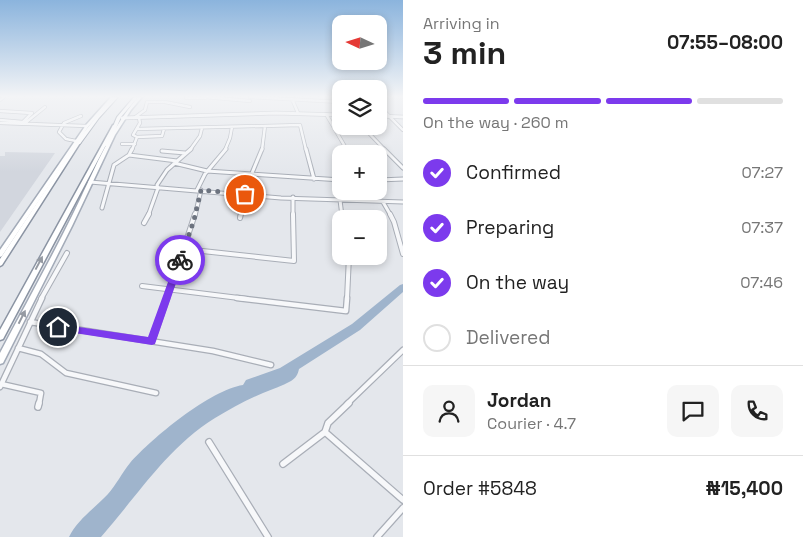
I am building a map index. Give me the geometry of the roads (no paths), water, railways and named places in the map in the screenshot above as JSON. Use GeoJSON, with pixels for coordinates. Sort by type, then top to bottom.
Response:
{"type":"FeatureCollection","features":[{"type":"Feature","properties":{"kind":"highway"},"geometry":{"type":"LineString","coordinates":[[77,142],[93,122]]}},
{"type":"Feature","properties":{"kind":"highway"},"geometry":{"type":"LineString","coordinates":[[107,145],[116,122]]}},
{"type":"Feature","properties":{"kind":"main road"},"geometry":{"type":"LineString","coordinates":[[0,264],[91,122]]}},
{"type":"Feature","properties":{"kind":"main road"},"geometry":{"type":"LineString","coordinates":[[0,361],[120,122]]}},
{"type":"Feature","properties":{"kind":"main road"},"geometry":{"type":"LineString","coordinates":[[0,337],[114,126]]}},
{"type":"Feature","properties":{"kind":"main road"},"geometry":{"type":"LineString","coordinates":[[0,255],[77,142]]}},
{"type":"Feature","properties":{"kind":"street"},"geometry":{"type":"LineString","coordinates":[[1,122],[87,126]]}},
{"type":"Feature","properties":{"kind":"street"},"geometry":{"type":"LineString","coordinates":[[60,125],[67,122]]}},
{"type":"Feature","properties":{"kind":"street"},"geometry":{"type":"LineString","coordinates":[[140,122],[133,135],[137,137],[162,136],[164,129]]}},
{"type":"Feature","properties":{"kind":"street"},"geometry":{"type":"LineString","coordinates":[[331,122],[344,145]]}},
{"type":"Feature","properties":{"kind":"street"},"geometry":{"type":"LineString","coordinates":[[60,125],[59,132],[63,137],[77,142]]}},
{"type":"Feature","properties":{"kind":"street"},"geometry":{"type":"LineString","coordinates":[[252,173],[266,142],[265,126]]}},
{"type":"Feature","properties":{"kind":"street"},"geometry":{"type":"LineString","coordinates":[[137,129],[301,126],[314,179]]}},
{"type":"Feature","properties":{"kind":"street"},"geometry":{"type":"LineString","coordinates":[[152,341],[201,199],[199,182],[228,146],[232,127]]}},
{"type":"Feature","properties":{"kind":"street"},"geometry":{"type":"LineString","coordinates":[[144,223],[152,208],[158,188],[157,185],[163,173],[200,138],[202,128]]}},
{"type":"Feature","properties":{"kind":"street"},"geometry":{"type":"LineString","coordinates":[[371,135],[403,168]]}},
{"type":"Feature","properties":{"kind":"street"},"geometry":{"type":"LineString","coordinates":[[102,208],[114,165],[129,155],[137,137]]}},
{"type":"Feature","properties":{"kind":"street"},"geometry":{"type":"LineString","coordinates":[[122,144],[135,144]]}},
{"type":"Feature","properties":{"kind":"street"},"geometry":{"type":"LineString","coordinates":[[162,151],[185,153]]}},
{"type":"Feature","properties":{"kind":"street"},"geometry":{"type":"LineString","coordinates":[[129,155],[176,162],[206,172],[252,173],[332,180]]}},
{"type":"Feature","properties":{"kind":"street"},"geometry":{"type":"LineString","coordinates":[[387,180],[403,180]]}},
{"type":"Feature","properties":{"kind":"street"},"geometry":{"type":"LineString","coordinates":[[90,182],[332,200]]}},
{"type":"Feature","properties":{"kind":"street"},"geometry":{"type":"LineString","coordinates":[[240,218],[245,194]]}},
{"type":"Feature","properties":{"kind":"street"},"geometry":{"type":"LineString","coordinates":[[184,249],[294,261],[292,197]]}},
{"type":"Feature","properties":{"kind":"street"},"geometry":{"type":"LineString","coordinates":[[342,210],[340,200],[403,202]]}},
{"type":"Feature","properties":{"kind":"street"},"geometry":{"type":"LineString","coordinates":[[383,202],[394,222],[403,254]]}},
{"type":"Feature","properties":{"kind":"street"},"geometry":{"type":"LineString","coordinates":[[38,407],[41,393],[1,385],[30,322],[67,253]]}},
{"type":"Feature","properties":{"kind":"street"},"geometry":{"type":"LineString","coordinates":[[142,286],[346,311],[349,265]]}},
{"type":"Feature","properties":{"kind":"street"},"geometry":{"type":"LineString","coordinates":[[30,322],[214,351],[271,365]]}},
{"type":"Feature","properties":{"kind":"street"},"geometry":{"type":"LineString","coordinates":[[18,348],[42,354],[60,371],[66,373],[156,393]]}},
{"type":"Feature","properties":{"kind":"street"},"geometry":{"type":"LineString","coordinates":[[283,464],[325,432],[328,423],[403,350]]}},
{"type":"Feature","properties":{"kind":"street"},"geometry":{"type":"LineString","coordinates":[[325,432],[403,500]]}},
{"type":"Feature","properties":{"kind":"street"},"geometry":{"type":"LineString","coordinates":[[209,442],[268,537]]}},
{"type":"Feature","properties":{"kind":"street"},"geometry":{"type":"LineString","coordinates":[[377,537],[403,508]]}},
{"type":"Feature","properties":{"kind":"waterway"},"geometry":{"type":"LineString","coordinates":[[77,537],[86,525],[118,493],[132,471],[173,433],[207,407],[236,391],[246,390],[250,384],[284,372],[356,327],[403,287]]}},
{"type":"Feature","properties":{"kind":"waterway"},"geometry":{"type":"LineString","coordinates":[[91,537],[148,468],[181,435],[225,406],[288,377],[293,372],[293,367]]}}]}
